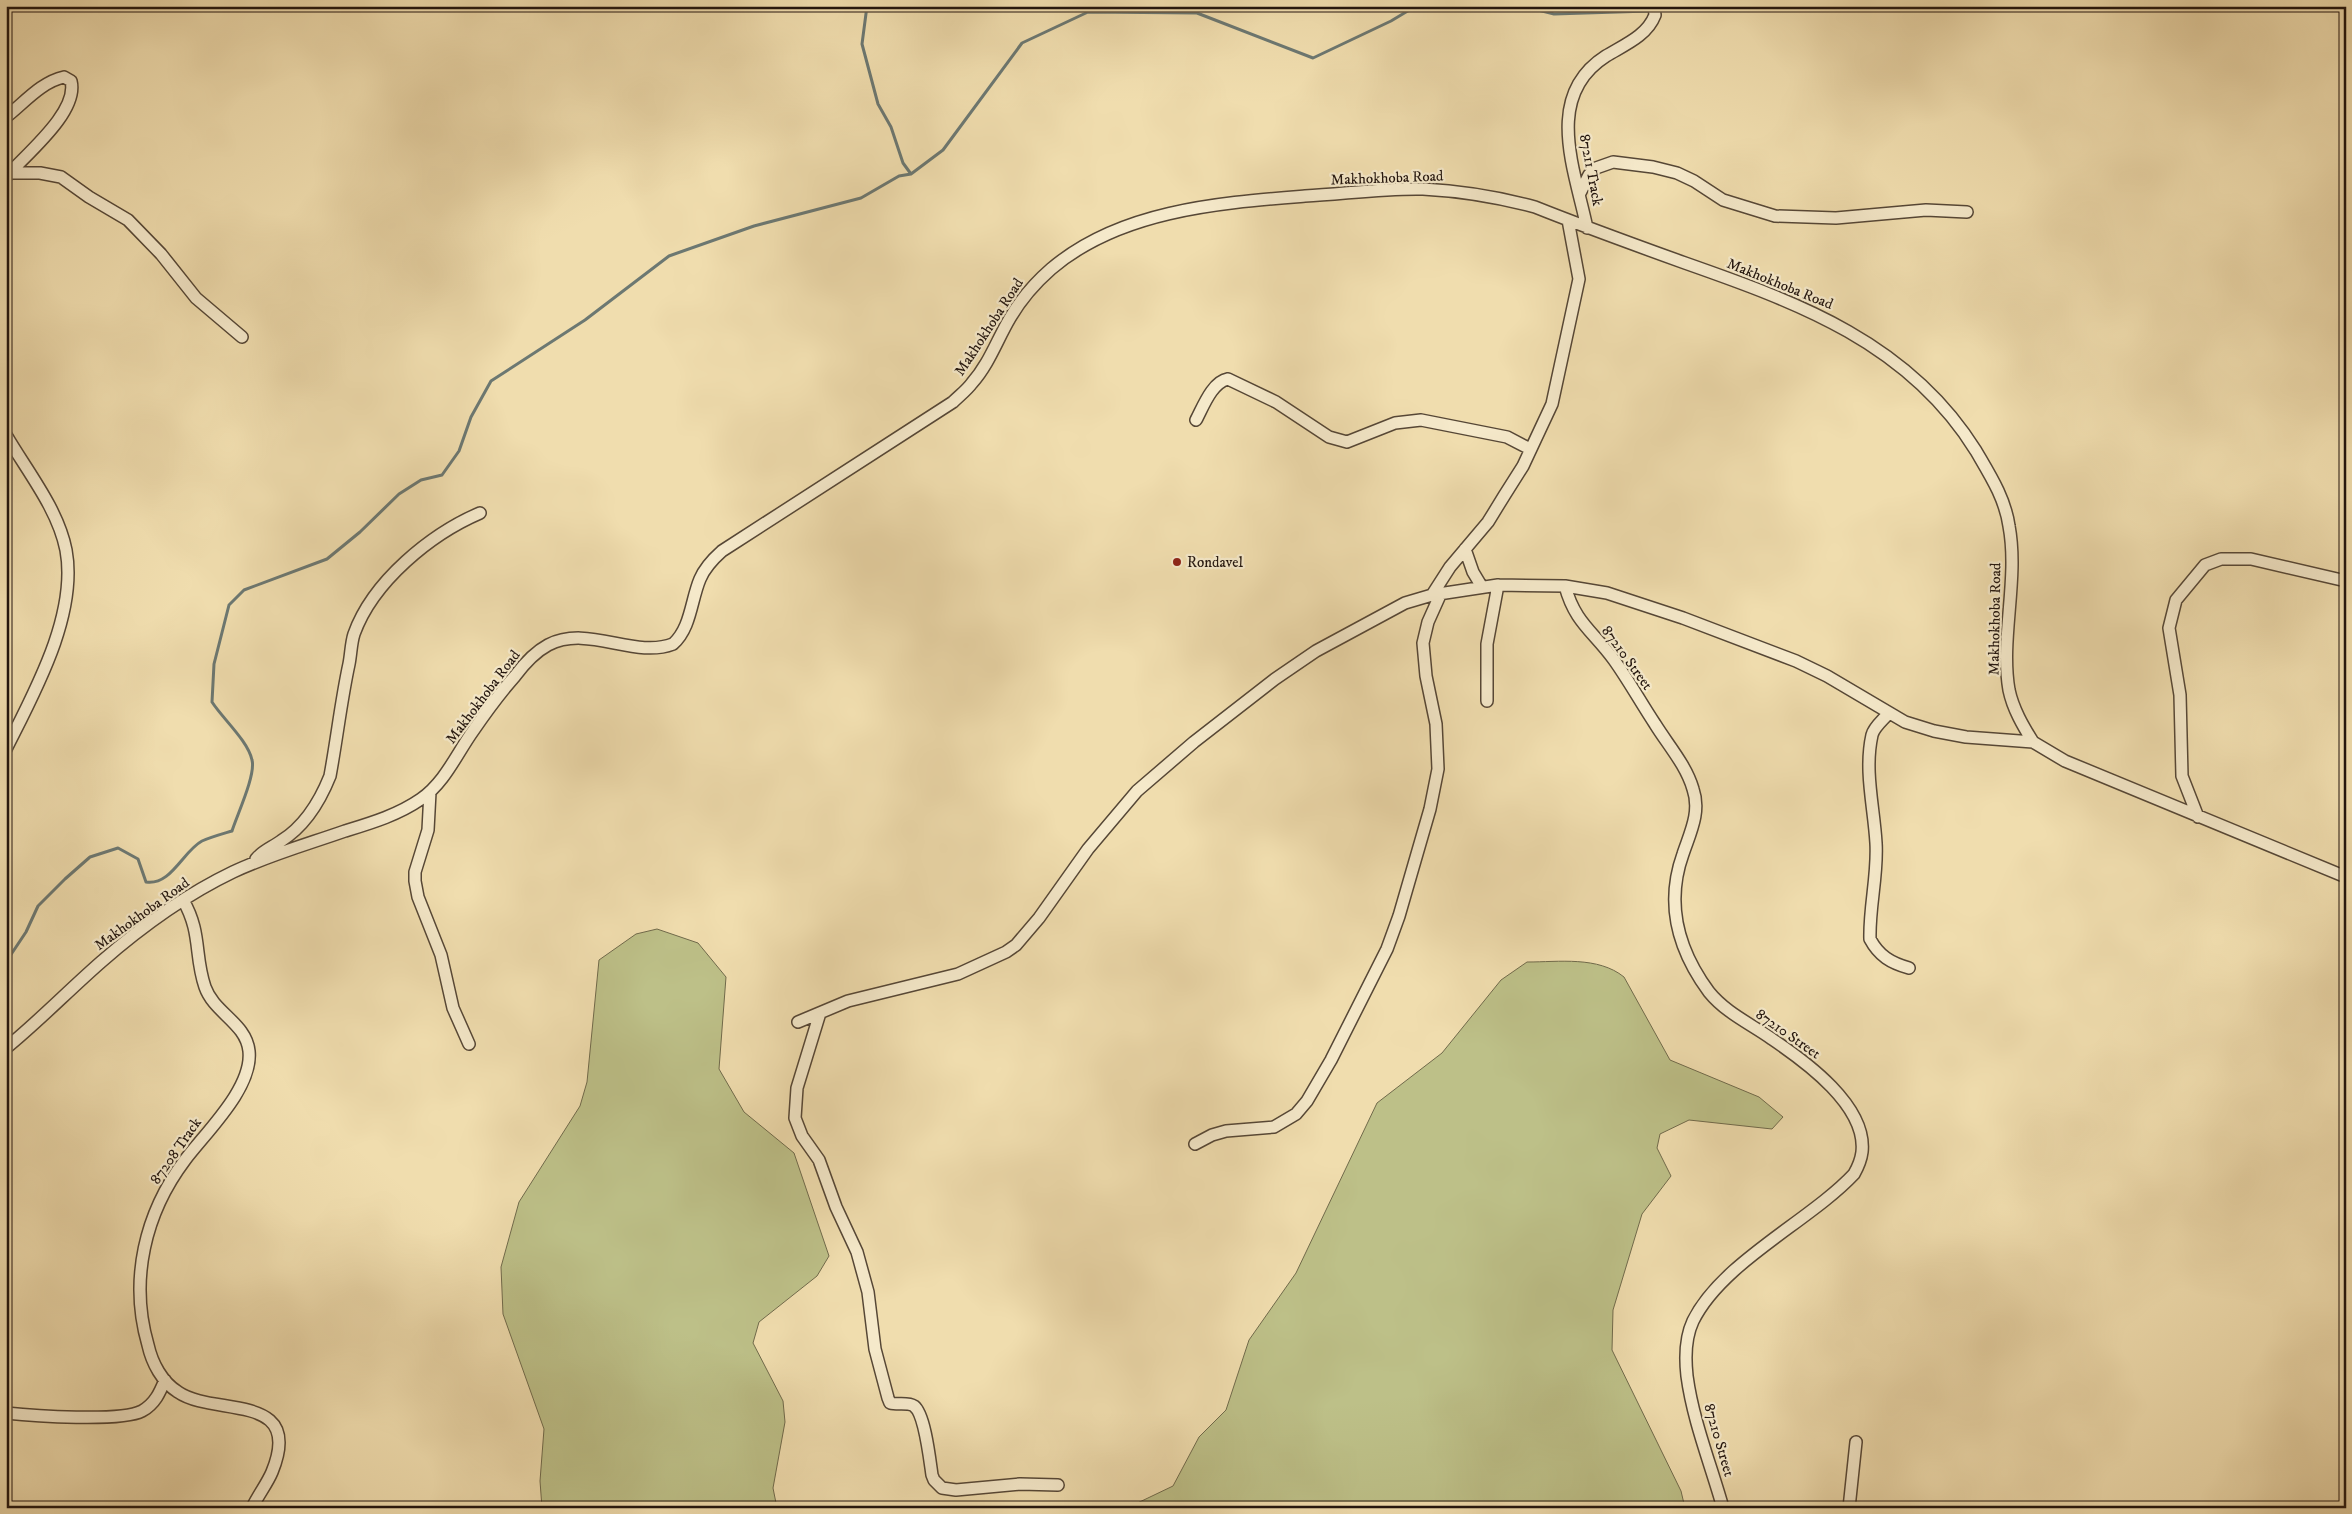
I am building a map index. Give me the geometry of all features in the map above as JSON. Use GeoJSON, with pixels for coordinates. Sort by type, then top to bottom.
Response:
{"type":"FeatureCollection","features":[{"type":"Feature","properties":{"kind":"street","name":"87211 Track"},"geometry":{"type":"LineString","coordinates":[[1587,228],[1569,140],[1571,98],[1583,76],[1603,58],[1646,30],[1654,11]]}},
{"type":"Feature","properties":{"kind":"street"},"geometry":{"type":"LineString","coordinates":[[6,117],[40,88],[56,79],[64,77],[71,82],[72,96],[64,110],[29,155],[8,175]]}},
{"type":"Feature","properties":{"kind":"street"},"geometry":{"type":"LineString","coordinates":[[1580,193],[1596,168],[1603,164],[1621,162],[1677,173],[1694,181],[1723,200],[1775,216],[1836,218],[1926,210],[1967,212]]}},
{"type":"Feature","properties":{"kind":"street"},"geometry":{"type":"LineString","coordinates":[[8,175],[40,172],[61,177],[89,197],[128,220],[161,254],[196,298],[242,336]]}},
{"type":"Feature","properties":{"kind":"street","name":"Makhokhoba Road"},"geometry":{"type":"LineString","coordinates":[[6,1048],[101,962],[140,930],[183,900],[252,865],[401,811],[430,792],[441,781],[472,732],[508,683],[533,656],[548,645],[567,640],[581,639],[653,648],[673,644],[684,630],[700,578],[709,563],[722,551],[953,402],[972,384],[1010,317],[1033,285],[1067,256],[1105,235],[1172,213],[1240,201],[1421,189],[1502,198],[1535,207],[1587,228],[1761,290],[1799,305],[1844,327],[1912,376],[1960,425],[1991,475],[2006,509],[2012,544],[2007,656],[2009,690],[2022,725],[2033,742]]}},
{"type":"Feature","properties":{"kind":"street"},"geometry":{"type":"LineString","coordinates":[[1195,1144],[1212,1135],[1226,1131],[1274,1127],[1296,1114],[1331,1060],[1387,949],[1399,916],[1430,809],[1438,769],[1436,724],[1424,659],[1423,643],[1428,622],[1437,594],[1465,549],[1488,522],[1523,466],[1552,404],[1579,279],[1568,220]]}},
{"type":"Feature","properties":{"kind":"street"},"geometry":{"type":"LineString","coordinates":[[1196,420],[1216,387],[1228,379],[1276,402],[1329,437],[1341,442],[1355,439],[1395,423],[1421,420],[1507,437],[1530,449]]}},
{"type":"Feature","properties":{"kind":"street"},"geometry":{"type":"LineString","coordinates":[[6,435],[53,515],[66,550],[67,565],[64,603],[47,663],[6,749]]}},
{"type":"Feature","properties":{"kind":"street"},"geometry":{"type":"LineString","coordinates":[[252,865],[257,856],[286,838],[302,823],[324,790],[331,771],[354,633],[365,612],[389,579],[418,552],[460,522],[480,513]]}},
{"type":"Feature","properties":{"kind":"street"},"geometry":{"type":"LineString","coordinates":[[1465,549],[1473,572],[1482,587]]}},
{"type":"Feature","properties":{"kind":"street"},"geometry":{"type":"LineString","coordinates":[[2198,817],[2182,776],[2180,694],[2169,628],[2176,600],[2205,565],[2221,559],[2251,559],[2346,581]]}},
{"type":"Feature","properties":{"kind":"street"},"geometry":{"type":"LineString","coordinates":[[1487,701],[1487,644],[1498,585]]}},
{"type":"Feature","properties":{"kind":"street"},"geometry":{"type":"LineString","coordinates":[[798,1022],[848,1001],[958,974],[1006,952],[1016,944],[1039,918],[1088,849],[1137,791],[1194,742],[1275,679],[1359,626],[1405,603],[1437,594],[1498,585],[1585,588],[1629,600],[1796,661],[1827,676],[1888,714],[1905,722],[1934,731],[2033,742],[2065,761],[2346,877]]}},
{"type":"Feature","properties":{"kind":"street","name":"87210 Street"},"geometry":{"type":"LineString","coordinates":[[1565,586],[1572,610],[1614,660],[1680,762],[1693,788],[1696,809],[1694,822],[1679,864],[1673,902],[1677,930],[1694,970],[1717,1001],[1792,1052],[1816,1072],[1848,1106],[1855,1117],[1862,1138],[1862,1152],[1854,1174],[1734,1271],[1709,1296],[1692,1323],[1686,1347],[1687,1377],[1695,1414],[1723,1508]]}},
{"type":"Feature","properties":{"kind":"street"},"geometry":{"type":"LineString","coordinates":[[1888,714],[1873,733],[1869,755],[1870,790],[1876,843],[1876,882],[1870,939],[1874,947],[1884,958],[1909,968]]}},
{"type":"Feature","properties":{"kind":"street"},"geometry":{"type":"LineString","coordinates":[[430,792],[428,830],[415,881],[418,897],[441,954],[453,1008],[469,1044]]}},
{"type":"Feature","properties":{"kind":"street","name":"87208 Track"},"geometry":{"type":"LineString","coordinates":[[183,900],[192,917],[202,977],[208,996],[241,1031],[249,1056],[247,1071],[238,1090],[180,1166],[154,1215],[143,1253],[139,1288],[141,1316],[152,1357],[165,1380],[179,1393],[216,1404],[256,1412],[267,1418],[272,1425],[278,1441],[276,1459],[268,1482],[252,1508]]}},
{"type":"Feature","properties":{"kind":"street"},"geometry":{"type":"LineString","coordinates":[[820,1013],[796,1088],[795,1118],[802,1136],[819,1160],[836,1207],[857,1252],[868,1292],[875,1349],[890,1403],[913,1406],[917,1410],[925,1435],[932,1475],[942,1488],[956,1490],[1020,1484],[1058,1485]]}},
{"type":"Feature","properties":{"kind":"street"},"geometry":{"type":"LineString","coordinates":[[6,1413],[34,1416],[79,1416],[140,1412],[157,1397],[165,1380]]}},
{"type":"Feature","properties":{"kind":"street"},"geometry":{"type":"LineString","coordinates":[[1850,1508],[1856,1442]]}},
{"type":"Feature","properties":{"kind":"green space"},"geometry":{"type":"Polygon","coordinates":[[[657,929],[698,943],[726,977],[719,1069],[744,1112],[794,1153],[829,1256],[817,1276],[759,1322],[753,1343],[783,1401],[785,1422],[773,1488],[777,1508],[542,1508],[540,1481],[544,1429],[503,1314],[501,1267],[519,1202],[580,1106],[587,1082],[599,960],[636,934],[657,929]]]}},
{"type":"Feature","properties":{"kind":"green space"},"geometry":{"type":"Polygon","coordinates":[[[1565,961],[1590,963],[1614,970],[1624,977],[1670,1060],[1759,1097],[1783,1117],[1772,1129],[1689,1120],[1660,1134],[1657,1148],[1671,1176],[1642,1214],[1613,1310],[1612,1350],[1681,1491],[1685,1508],[1127,1508],[1173,1486],[1199,1437],[1226,1410],[1249,1340],[1296,1273],[1377,1103],[1442,1053],[1501,980],[1527,962],[1565,961]]]}},
{"type":"Feature","properties":{"kind":"waterway"},"geometry":{"type":"LineString","coordinates":[[867,6],[862,44],[878,104],[891,127],[903,163],[911,174]]}},
{"type":"Feature","properties":{"kind":"waterway"},"geometry":{"type":"LineString","coordinates":[[6,962],[26,932],[38,906],[90,857],[118,848],[138,859],[146,882],[155,882],[163,879],[170,873],[202,841],[232,831],[249,785],[252,760],[246,745],[212,702],[214,664],[229,605],[244,590],[327,559],[360,532],[399,494],[421,480],[442,475],[459,451],[471,417],[491,381],[585,320],[669,256],[754,226],[861,198],[899,176],[911,174],[943,150],[1022,43],[1088,12],[1197,13],[1313,58],[1391,21],[1416,6]]}},
{"type":"Feature","properties":{"kind":"waterway"},"geometry":{"type":"LineString","coordinates":[[1522,6],[1554,14],[1649,11],[1666,6]]}},
{"type":"Feature","properties":{"kind":"place","name":"Rondavel"},"geometry":{"type":"Point","coordinates":[1177,562]}}]}
